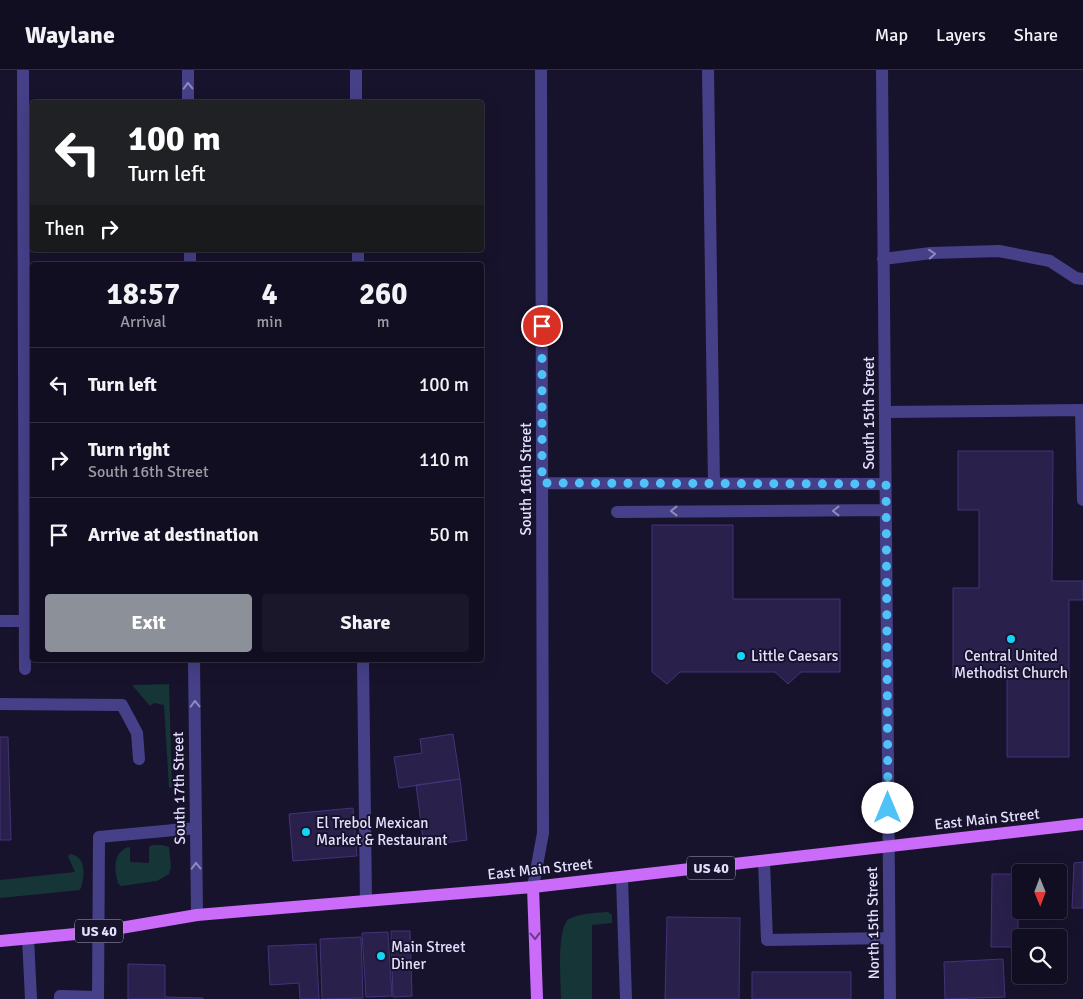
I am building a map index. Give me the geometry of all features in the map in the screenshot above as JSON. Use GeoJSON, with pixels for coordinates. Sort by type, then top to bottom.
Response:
{"type":"FeatureCollection","features":[{"type":"Feature","properties":{"kind":"main road","name":"East Main Street"},"geometry":{"type":"LineString","coordinates":[[0,941],[97,932],[197,915],[622,878],[1083,824]]}},
{"type":"Feature","properties":{"kind":"main road"},"geometry":{"type":"LineString","coordinates":[[533,887],[536,999]]}},
{"type":"Feature","properties":{"kind":"street"},"geometry":{"type":"LineString","coordinates":[[23,70],[25,669]]}},
{"type":"Feature","properties":{"kind":"street"},"geometry":{"type":"LineString","coordinates":[[188,70],[188,100]]}},
{"type":"Feature","properties":{"kind":"street"},"geometry":{"type":"LineString","coordinates":[[356,70],[356,100]]}},
{"type":"Feature","properties":{"kind":"street","name":"South 16th Street"},"geometry":{"type":"LineString","coordinates":[[533,887],[543,833],[541,70]]}},
{"type":"Feature","properties":{"kind":"street"},"geometry":{"type":"LineString","coordinates":[[708,70],[714,484]]}},
{"type":"Feature","properties":{"kind":"street","name":"South 15th Street"},"geometry":{"type":"LineString","coordinates":[[882,70],[889,846]]}},
{"type":"Feature","properties":{"kind":"street"},"geometry":{"type":"LineString","coordinates":[[884,259],[931,253],[999,251],[1050,261],[1076,278],[1083,279]]}},
{"type":"Feature","properties":{"kind":"street"},"geometry":{"type":"LineString","coordinates":[[885,412],[1081,410],[1083,500]]}},
{"type":"Feature","properties":{"kind":"street"},"geometry":{"type":"LineString","coordinates":[[542,483],[886,484]]}},
{"type":"Feature","properties":{"kind":"street"},"geometry":{"type":"LineString","coordinates":[[616,512],[885,510]]}},
{"type":"Feature","properties":{"kind":"street"},"geometry":{"type":"LineString","coordinates":[[0,621],[25,621]]}},
{"type":"Feature","properties":{"kind":"street","name":"South 17th Street"},"geometry":{"type":"LineString","coordinates":[[194,662],[197,915]]}},
{"type":"Feature","properties":{"kind":"street"},"geometry":{"type":"LineString","coordinates":[[363,662],[366,901]]}},
{"type":"Feature","properties":{"kind":"street"},"geometry":{"type":"LineString","coordinates":[[0,704],[122,704],[137,733],[139,759]]}},
{"type":"Feature","properties":{"kind":"street"},"geometry":{"type":"LineString","coordinates":[[60,999],[60,996],[98,998],[99,837],[196,828]]}},
{"type":"Feature","properties":{"kind":"street","name":"North 15th Street"},"geometry":{"type":"LineString","coordinates":[[889,846],[890,999]]}},
{"type":"Feature","properties":{"kind":"street"},"geometry":{"type":"LineString","coordinates":[[764,861],[767,940],[890,938]]}},
{"type":"Feature","properties":{"kind":"street"},"geometry":{"type":"LineString","coordinates":[[622,878],[626,999]]}},
{"type":"Feature","properties":{"kind":"street"},"geometry":{"type":"LineString","coordinates":[[28,938],[31,999]]}},
{"type":"Feature","properties":{"kind":"green space"},"geometry":{"type":"Polygon","coordinates":[[[169,684],[172,787],[169,788],[164,705],[154,703],[150,706],[132,685],[169,684]]]}},
{"type":"Feature","properties":{"kind":"green space"},"geometry":{"type":"Polygon","coordinates":[[[152,845],[169,847],[171,867],[169,874],[157,881],[121,886],[118,883],[115,867],[120,853],[128,847],[130,848],[130,862],[149,863],[149,847],[152,845]]]}},
{"type":"Feature","properties":{"kind":"green space"},"geometry":{"type":"Polygon","coordinates":[[[70,854],[76,856],[82,863],[84,873],[80,890],[0,898],[0,880],[75,872],[68,856],[70,854]]]}},
{"type":"Feature","properties":{"kind":"green space"},"geometry":{"type":"Polygon","coordinates":[[[608,912],[612,915],[612,923],[592,925],[592,999],[561,999],[561,944],[565,924],[569,919],[578,916],[608,912]]]}},
{"type":"Feature","properties":{"kind":"building","name":"Central United Methodist Church"},"geometry":{"type":"Polygon","coordinates":[[[958,451],[1053,451],[1052,581],[1083,581],[1083,600],[1069,600],[1069,757],[1007,757],[1007,678],[953,677],[953,588],[979,588],[979,510],[958,510],[958,451]]]}},
{"type":"Feature","properties":{"kind":"building"},"geometry":{"type":"Polygon","coordinates":[[[652,525],[733,525],[733,599],[840,599],[840,672],[801,672],[788,684],[775,672],[680,672],[667,684],[652,672],[652,525]]]}},
{"type":"Feature","properties":{"kind":"building"},"geometry":{"type":"Polygon","coordinates":[[[453,734],[460,779],[399,788],[394,757],[422,753],[420,739],[453,734]]]}},
{"type":"Feature","properties":{"kind":"building"},"geometry":{"type":"Polygon","coordinates":[[[0,737],[8,737],[11,840],[0,840],[0,737]]]}},
{"type":"Feature","properties":{"kind":"building"},"geometry":{"type":"Polygon","coordinates":[[[460,779],[467,840],[424,846],[416,785],[460,779]]]}},
{"type":"Feature","properties":{"kind":"building"},"geometry":{"type":"Polygon","coordinates":[[[353,808],[357,856],[293,861],[289,814],[353,808]]]}},
{"type":"Feature","properties":{"kind":"building"},"geometry":{"type":"Polygon","coordinates":[[[1083,862],[1083,908],[1072,908],[1074,863],[1083,862]]]}},
{"type":"Feature","properties":{"kind":"building"},"geometry":{"type":"Polygon","coordinates":[[[992,874],[1012,874],[1012,919],[1018,919],[1018,929],[1012,929],[1012,947],[991,947],[992,874]]]}},
{"type":"Feature","properties":{"kind":"building"},"geometry":{"type":"Polygon","coordinates":[[[667,917],[740,918],[739,999],[665,999],[667,917]]]}},
{"type":"Feature","properties":{"kind":"building"},"geometry":{"type":"Polygon","coordinates":[[[391,931],[410,931],[412,996],[393,997],[391,931]]]}},
{"type":"Feature","properties":{"kind":"building"},"geometry":{"type":"Polygon","coordinates":[[[388,932],[392,996],[366,997],[362,933],[388,932]]]}},
{"type":"Feature","properties":{"kind":"building"},"geometry":{"type":"Polygon","coordinates":[[[361,937],[363,998],[322,999],[320,939],[361,937]]]}},
{"type":"Feature","properties":{"kind":"building"},"geometry":{"type":"Polygon","coordinates":[[[316,944],[319,999],[300,999],[299,983],[270,985],[268,946],[316,944]]]}},
{"type":"Feature","properties":{"kind":"building"},"geometry":{"type":"Polygon","coordinates":[[[1003,959],[1005,997],[945,999],[944,962],[1003,959]]]}},
{"type":"Feature","properties":{"kind":"building"},"geometry":{"type":"Polygon","coordinates":[[[128,964],[165,965],[165,997],[203,999],[128,999],[128,964]]]}},
{"type":"Feature","properties":{"kind":"building"},"geometry":{"type":"Polygon","coordinates":[[[752,972],[851,972],[851,999],[752,999],[752,972]]]}},
{"type":"Feature","properties":{"kind":"place","name":"Central United Methodist Church"},"geometry":{"type":"Point","coordinates":[1011,639]}},
{"type":"Feature","properties":{"kind":"place","name":"Little Caesars"},"geometry":{"type":"Point","coordinates":[741,656]}},
{"type":"Feature","properties":{"kind":"place","name":"El Trebol Mexican Market & Restaurant"},"geometry":{"type":"Point","coordinates":[306,832]}},
{"type":"Feature","properties":{"kind":"place","name":"Main Street Diner"},"geometry":{"type":"Point","coordinates":[381,956]}},
{"type":"Feature","properties":{"kind":"route"},"geometry":{"type":"LineString","coordinates":[[542,326],[542,483],[886,484],[888,808]]}}]}
